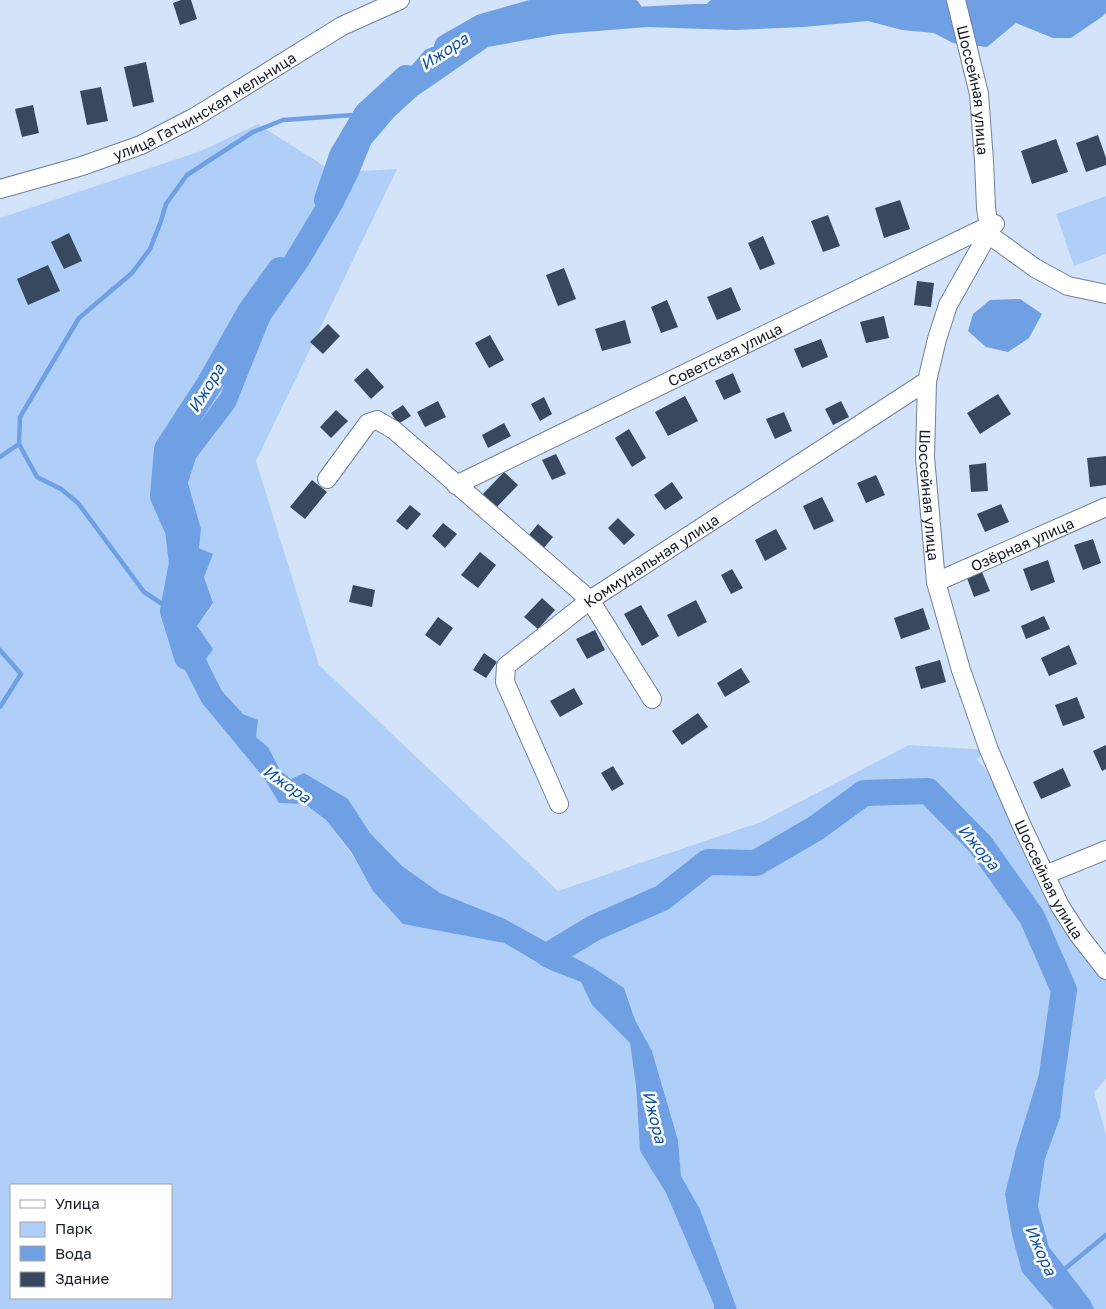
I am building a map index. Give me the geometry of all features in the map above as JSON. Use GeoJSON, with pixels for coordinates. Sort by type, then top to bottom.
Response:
{"type":"FeatureCollection","features":[{"type":"Feature","properties":{"kind":"street","name":"улица Гатчинская мельница"},"geometry":{"type":"LineString","coordinates":[[0,189],[82,166],[141,145],[194,117],[342,26],[400,0]]}},
{"type":"Feature","properties":{"kind":"street","name":"Шоссейная улица"},"geometry":{"type":"LineString","coordinates":[[956,0],[979,94],[986,208],[991,228],[948,305],[936,339],[927,381],[925,457],[936,582],[961,670],[989,750],[1060,906],[1078,934],[1106,970]]}},
{"type":"Feature","properties":{"kind":"street"},"geometry":{"type":"LineString","coordinates":[[991,228],[1035,268],[1068,286],[1106,294]]}},
{"type":"Feature","properties":{"kind":"street","name":"Советская улица"},"geometry":{"type":"LineString","coordinates":[[456,485],[991,228]]}},
{"type":"Feature","properties":{"kind":"street","name":"Коммунальная улица"},"geometry":{"type":"LineString","coordinates":[[559,804],[505,682],[506,666],[590,600],[927,381]]}},
{"type":"Feature","properties":{"kind":"street"},"geometry":{"type":"LineString","coordinates":[[327,479],[368,423],[377,420],[394,430],[590,600],[652,699]]}},
{"type":"Feature","properties":{"kind":"street","name":"Озёрная улица"},"geometry":{"type":"LineString","coordinates":[[936,582],[1106,506]]}},
{"type":"Feature","properties":{"kind":"street"},"geometry":{"type":"LineString","coordinates":[[1045,875],[1106,850]]}},
{"type":"Feature","properties":{"kind":"green space"},"geometry":{"type":"Polygon","coordinates":[[[258,124],[335,173],[262,294],[245,327],[221,393],[200,422],[174,447],[167,488],[186,604],[176,627],[202,703],[264,778],[279,803],[305,804],[326,820],[403,923],[504,943],[550,970],[581,982],[592,1005],[630,1042],[636,1086],[640,1151],[666,1193],[714,1305],[714,1309],[0,1309],[0,218],[201,151],[258,124]]]}},
{"type":"Feature","properties":{"kind":"green space"},"geometry":{"type":"Polygon","coordinates":[[[397,169],[256,461],[319,665],[558,891],[761,822],[909,745],[989,750],[977,759],[992,778],[1042,885],[1106,980],[1106,1079],[1094,1092],[1106,1135],[1106,1309],[1094,1309],[1090,1300],[1049,1247],[1038,1206],[1045,1159],[1060,1118],[1040,1071],[1016,1149],[1005,1194],[1022,1272],[1054,1309],[737,1309],[700,1209],[681,1176],[678,1140],[652,1051],[635,1020],[624,988],[597,970],[505,919],[440,893],[402,866],[370,833],[348,799],[292,779],[280,770],[268,747],[256,737],[258,720],[243,714],[222,691],[206,658],[197,626],[213,604],[204,577],[212,554],[199,548],[201,529],[188,483],[196,458],[235,407],[270,320],[308,266],[341,209],[360,171],[397,169]]]}},
{"type":"Feature","properties":{"kind":"green space"},"geometry":{"type":"Polygon","coordinates":[[[1106,196],[1106,254],[1074,266],[1056,214],[1106,196]]]}},
{"type":"Feature","properties":{"kind":"water"},"geometry":{"type":"Polygon","coordinates":[[[783,0],[874,0],[888,6],[944,13],[992,15],[1010,0],[1106,0],[1106,13],[1071,38],[1053,38],[1016,23],[987,47],[953,43],[934,33],[902,30],[868,21],[803,27],[734,30],[648,27],[559,34],[488,47],[417,96],[394,117],[371,144],[341,210],[308,266],[270,320],[235,407],[196,458],[188,483],[201,529],[199,548],[213,554],[204,577],[213,603],[197,626],[213,649],[206,659],[222,691],[243,714],[258,720],[256,737],[268,747],[280,770],[291,779],[304,773],[348,799],[370,833],[402,866],[440,893],[505,919],[597,970],[624,988],[635,1020],[652,1051],[678,1140],[681,1176],[700,1209],[737,1309],[714,1309],[714,1305],[666,1193],[640,1151],[636,1086],[630,1043],[592,1005],[581,982],[550,970],[504,943],[403,924],[373,891],[352,853],[326,820],[305,804],[279,803],[264,778],[202,703],[181,662],[176,627],[186,604],[167,488],[174,447],[200,422],[221,393],[245,327],[262,294],[351,143],[383,99],[425,50],[483,27],[535,12],[694,4],[760,4],[783,0]]]}},
{"type":"Feature","properties":{"kind":"water"},"geometry":{"type":"Polygon","coordinates":[[[1020,299],[1042,314],[1029,338],[1008,352],[986,347],[968,331],[973,314],[990,300],[1020,299]]]}},
{"type":"Feature","properties":{"kind":"water"},"geometry":{"type":"Polygon","coordinates":[[[1040,1071],[1064,1080],[1060,1118],[1045,1159],[1038,1206],[1049,1247],[1090,1300],[1094,1309],[1054,1309],[1022,1272],[1012,1235],[1005,1194],[1016,1149],[1040,1071]]]}},
{"type":"Feature","properties":{"kind":"building"},"geometry":{"type":"Polygon","coordinates":[[[181,0],[191,0],[197,19],[180,25],[173,3],[181,0]]]}},
{"type":"Feature","properties":{"kind":"building"},"geometry":{"type":"Polygon","coordinates":[[[146,62],[154,102],[133,107],[124,67],[146,62]]]}},
{"type":"Feature","properties":{"kind":"building"},"geometry":{"type":"Polygon","coordinates":[[[101,87],[108,121],[87,125],[80,91],[101,87]]]}},
{"type":"Feature","properties":{"kind":"building"},"geometry":{"type":"Polygon","coordinates":[[[33,105],[39,133],[22,137],[15,109],[33,105]]]}},
{"type":"Feature","properties":{"kind":"building"},"geometry":{"type":"Polygon","coordinates":[[[1098,135],[1106,158],[1106,165],[1086,172],[1076,143],[1098,135]]]}},
{"type":"Feature","properties":{"kind":"building"},"geometry":{"type":"Polygon","coordinates":[[[1056,139],[1068,172],[1032,184],[1021,151],[1056,139]]]}},
{"type":"Feature","properties":{"kind":"building"},"geometry":{"type":"Polygon","coordinates":[[[900,200],[910,229],[884,238],[875,208],[900,200]]]}},
{"type":"Feature","properties":{"kind":"building"},"geometry":{"type":"Polygon","coordinates":[[[828,215],[840,246],[823,252],[811,221],[828,215]]]}},
{"type":"Feature","properties":{"kind":"building"},"geometry":{"type":"Polygon","coordinates":[[[69,233],[82,261],[64,269],[51,242],[69,233]]]}},
{"type":"Feature","properties":{"kind":"building"},"geometry":{"type":"Polygon","coordinates":[[[763,236],[775,264],[760,270],[748,243],[763,236]]]}},
{"type":"Feature","properties":{"kind":"building"},"geometry":{"type":"Polygon","coordinates":[[[48,265],[60,291],[28,305],[17,279],[48,265]]]}},
{"type":"Feature","properties":{"kind":"building"},"geometry":{"type":"Polygon","coordinates":[[[564,268],[576,299],[558,306],[546,275],[564,268]]]}},
{"type":"Feature","properties":{"kind":"building"},"geometry":{"type":"Polygon","coordinates":[[[917,281],[934,283],[931,307],[914,305],[917,281]]]}},
{"type":"Feature","properties":{"kind":"building"},"geometry":{"type":"Polygon","coordinates":[[[731,287],[741,310],[717,320],[707,297],[731,287]]]}},
{"type":"Feature","properties":{"kind":"building"},"geometry":{"type":"Polygon","coordinates":[[[667,300],[678,327],[661,333],[651,307],[667,300]]]}},
{"type":"Feature","properties":{"kind":"building"},"geometry":{"type":"Polygon","coordinates":[[[884,316],[889,338],[866,343],[860,322],[884,316]]]}},
{"type":"Feature","properties":{"kind":"building"},"geometry":{"type":"Polygon","coordinates":[[[625,320],[631,343],[602,351],[595,329],[625,320]]]}},
{"type":"Feature","properties":{"kind":"building"},"geometry":{"type":"Polygon","coordinates":[[[328,324],[340,336],[323,354],[310,342],[328,324]]]}},
{"type":"Feature","properties":{"kind":"building"},"geometry":{"type":"Polygon","coordinates":[[[490,335],[504,360],[489,368],[475,343],[490,335]]]}},
{"type":"Feature","properties":{"kind":"building"},"geometry":{"type":"Polygon","coordinates":[[[821,339],[828,357],[802,368],[794,349],[821,339]]]}},
{"type":"Feature","properties":{"kind":"building"},"geometry":{"type":"Polygon","coordinates":[[[367,368],[384,387],[371,399],[354,380],[367,368]]]}},
{"type":"Feature","properties":{"kind":"building"},"geometry":{"type":"Polygon","coordinates":[[[733,373],[741,392],[724,400],[715,381],[733,373]]]}},
{"type":"Feature","properties":{"kind":"building"},"geometry":{"type":"Polygon","coordinates":[[[998,394],[1011,414],[980,434],[967,413],[998,394]]]}},
{"type":"Feature","properties":{"kind":"building"},"geometry":{"type":"Polygon","coordinates":[[[685,396],[698,421],[668,436],[655,412],[685,396]]]}},
{"type":"Feature","properties":{"kind":"building"},"geometry":{"type":"Polygon","coordinates":[[[544,397],[552,414],[540,421],[531,404],[544,397]]]}},
{"type":"Feature","properties":{"kind":"building"},"geometry":{"type":"Polygon","coordinates":[[[438,401],[446,417],[425,427],[417,412],[438,401]]]}},
{"type":"Feature","properties":{"kind":"building"},"geometry":{"type":"Polygon","coordinates":[[[841,401],[849,417],[833,425],[825,409],[841,401]]]}},
{"type":"Feature","properties":{"kind":"building"},"geometry":{"type":"Polygon","coordinates":[[[403,405],[411,416],[398,424],[391,413],[403,405]]]}},
{"type":"Feature","properties":{"kind":"building"},"geometry":{"type":"Polygon","coordinates":[[[336,410],[348,421],[331,438],[320,427],[336,410]]]}},
{"type":"Feature","properties":{"kind":"building"},"geometry":{"type":"Polygon","coordinates":[[[784,412],[792,431],[775,439],[766,419],[784,412]]]}},
{"type":"Feature","properties":{"kind":"building"},"geometry":{"type":"Polygon","coordinates":[[[504,423],[511,436],[488,448],[482,435],[504,423]]]}},
{"type":"Feature","properties":{"kind":"building"},"geometry":{"type":"Polygon","coordinates":[[[629,429],[646,458],[632,467],[615,438],[629,429]]]}},
{"type":"Feature","properties":{"kind":"building"},"geometry":{"type":"Polygon","coordinates":[[[556,454],[566,474],[552,480],[542,460],[556,454]]]}},
{"type":"Feature","properties":{"kind":"building"},"geometry":{"type":"Polygon","coordinates":[[[1106,456],[1106,485],[1090,487],[1087,458],[1106,456]]]}},
{"type":"Feature","properties":{"kind":"building"},"geometry":{"type":"Polygon","coordinates":[[[986,463],[988,491],[971,492],[969,465],[986,463]]]}},
{"type":"Feature","properties":{"kind":"building"},"geometry":{"type":"Polygon","coordinates":[[[504,472],[518,485],[494,510],[480,497],[504,472]]]}},
{"type":"Feature","properties":{"kind":"building"},"geometry":{"type":"Polygon","coordinates":[[[876,475],[885,495],[866,503],[857,483],[876,475]]]}},
{"type":"Feature","properties":{"kind":"building"},"geometry":{"type":"Polygon","coordinates":[[[312,480],[327,492],[305,519],[290,507],[312,480]]]}},
{"type":"Feature","properties":{"kind":"building"},"geometry":{"type":"Polygon","coordinates":[[[672,482],[683,498],[665,510],[654,495],[672,482]]]}},
{"type":"Feature","properties":{"kind":"building"},"geometry":{"type":"Polygon","coordinates":[[[822,497],[834,521],[814,530],[803,506],[822,497]]]}},
{"type":"Feature","properties":{"kind":"building"},"geometry":{"type":"Polygon","coordinates":[[[1001,504],[1009,522],[985,532],[977,514],[1001,504]]]}},
{"type":"Feature","properties":{"kind":"building"},"geometry":{"type":"Polygon","coordinates":[[[410,505],[421,514],[407,530],[396,521],[410,505]]]}},
{"type":"Feature","properties":{"kind":"building"},"geometry":{"type":"Polygon","coordinates":[[[618,518],[635,535],[624,545],[608,528],[618,518]]]}},
{"type":"Feature","properties":{"kind":"building"},"geometry":{"type":"Polygon","coordinates":[[[443,523],[457,534],[445,548],[432,536],[443,523]]]}},
{"type":"Feature","properties":{"kind":"building"},"geometry":{"type":"Polygon","coordinates":[[[538,524],[553,537],[543,549],[528,536],[538,524]]]}},
{"type":"Feature","properties":{"kind":"building"},"geometry":{"type":"Polygon","coordinates":[[[776,529],[787,549],[765,561],[755,540],[776,529]]]}},
{"type":"Feature","properties":{"kind":"building"},"geometry":{"type":"Polygon","coordinates":[[[1093,539],[1101,563],[1083,570],[1074,545],[1093,539]]]}},
{"type":"Feature","properties":{"kind":"building"},"geometry":{"type":"Polygon","coordinates":[[[480,552],[496,565],[478,588],[461,575],[480,552]]]}},
{"type":"Feature","properties":{"kind":"building"},"geometry":{"type":"Polygon","coordinates":[[[1048,560],[1055,582],[1031,591],[1023,569],[1048,560]]]}},
{"type":"Feature","properties":{"kind":"building"},"geometry":{"type":"Polygon","coordinates":[[[732,569],[743,588],[731,594],[721,575],[732,569]]]}},
{"type":"Feature","properties":{"kind":"building"},"geometry":{"type":"Polygon","coordinates":[[[982,572],[990,591],[974,597],[967,578],[982,572]]]}},
{"type":"Feature","properties":{"kind":"building"},"geometry":{"type":"Polygon","coordinates":[[[353,585],[375,590],[372,607],[349,602],[353,585]]]}},
{"type":"Feature","properties":{"kind":"building"},"geometry":{"type":"Polygon","coordinates":[[[542,598],[555,610],[538,629],[524,617],[542,598]]]}},
{"type":"Feature","properties":{"kind":"building"},"geometry":{"type":"Polygon","coordinates":[[[696,600],[707,622],[678,637],[667,615],[696,600]]]}},
{"type":"Feature","properties":{"kind":"building"},"geometry":{"type":"Polygon","coordinates":[[[641,605],[659,636],[642,646],[624,614],[641,605]]]}},
{"type":"Feature","properties":{"kind":"building"},"geometry":{"type":"Polygon","coordinates":[[[923,608],[930,629],[901,639],[894,618],[923,608]]]}},
{"type":"Feature","properties":{"kind":"building"},"geometry":{"type":"Polygon","coordinates":[[[1044,616],[1050,629],[1026,639],[1021,626],[1044,616]]]}},
{"type":"Feature","properties":{"kind":"building"},"geometry":{"type":"Polygon","coordinates":[[[438,617],[453,628],[440,646],[425,635],[438,617]]]}},
{"type":"Feature","properties":{"kind":"building"},"geometry":{"type":"Polygon","coordinates":[[[595,630],[605,650],[587,659],[576,639],[595,630]]]}},
{"type":"Feature","properties":{"kind":"building"},"geometry":{"type":"Polygon","coordinates":[[[1069,645],[1077,664],[1049,676],[1041,658],[1069,645]]]}},
{"type":"Feature","properties":{"kind":"building"},"geometry":{"type":"Polygon","coordinates":[[[484,653],[497,662],[486,678],[473,670],[484,653]]]}},
{"type":"Feature","properties":{"kind":"building"},"geometry":{"type":"Polygon","coordinates":[[[940,660],[946,682],[921,689],[915,667],[940,660]]]}},
{"type":"Feature","properties":{"kind":"building"},"geometry":{"type":"Polygon","coordinates":[[[741,668],[750,682],[725,697],[717,683],[741,668]]]}},
{"type":"Feature","properties":{"kind":"building"},"geometry":{"type":"Polygon","coordinates":[[[574,688],[583,704],[560,717],[550,701],[574,688]]]}},
{"type":"Feature","properties":{"kind":"building"},"geometry":{"type":"Polygon","coordinates":[[[1077,697],[1085,718],[1063,726],[1055,705],[1077,697]]]}},
{"type":"Feature","properties":{"kind":"building"},"geometry":{"type":"Polygon","coordinates":[[[698,713],[708,727],[682,745],[672,731],[698,713]]]}},
{"type":"Feature","properties":{"kind":"building"},"geometry":{"type":"Polygon","coordinates":[[[1106,745],[1106,769],[1102,771],[1093,751],[1106,745]]]}},
{"type":"Feature","properties":{"kind":"building"},"geometry":{"type":"Polygon","coordinates":[[[613,766],[624,784],[612,791],[601,773],[613,766]]]}},
{"type":"Feature","properties":{"kind":"building"},"geometry":{"type":"Polygon","coordinates":[[[1063,768],[1071,786],[1041,799],[1033,782],[1063,768]]]}},
{"type":"Feature","properties":{"kind":"waterway","name":"Ижора"},"geometry":{"type":"LineString","coordinates":[[718,11],[780,0]]}},
{"type":"Feature","properties":{"kind":"waterway","name":"Ижора"},"geometry":{"type":"LineString","coordinates":[[862,0],[913,7],[983,5],[1008,0]]}},
{"type":"Feature","properties":{"kind":"waterway","name":"Ижора"},"geometry":{"type":"LineString","coordinates":[[447,47],[482,27],[549,8],[629,11]]}},
{"type":"Feature","properties":{"kind":"waterway","name":"Ижора"},"geometry":{"type":"LineString","coordinates":[[327,200],[342,156],[367,114],[406,78]]}},
{"type":"Feature","properties":{"kind":"waterway"},"geometry":{"type":"LineString","coordinates":[[173,611],[144,592],[78,503],[61,489],[37,477],[19,444],[20,417],[79,318],[132,273],[150,249],[166,204],[187,175],[253,132],[283,120],[367,114]]}},
{"type":"Feature","properties":{"kind":"waterway","name":"Ижора"},"geometry":{"type":"LineString","coordinates":[[187,657],[173,611],[182,563],[178,530],[163,496],[167,449],[210,383],[250,312],[280,270]]}},
{"type":"Feature","properties":{"kind":"waterway"},"geometry":{"type":"LineString","coordinates":[[0,457],[19,444]]}},
{"type":"Feature","properties":{"kind":"waterway"},"geometry":{"type":"LineString","coordinates":[[0,650],[21,674],[0,707]]}},
{"type":"Feature","properties":{"kind":"waterway","name":"Ижора"},"geometry":{"type":"LineString","coordinates":[[549,955],[594,928],[662,898],[708,862],[756,863],[816,828],[864,793],[928,791],[980,844],[1032,917],[1064,990],[1047,1110]]}},
{"type":"Feature","properties":{"kind":"waterway"},"geometry":{"type":"LineString","coordinates":[[1061,1272],[1106,1235]]}}]}
